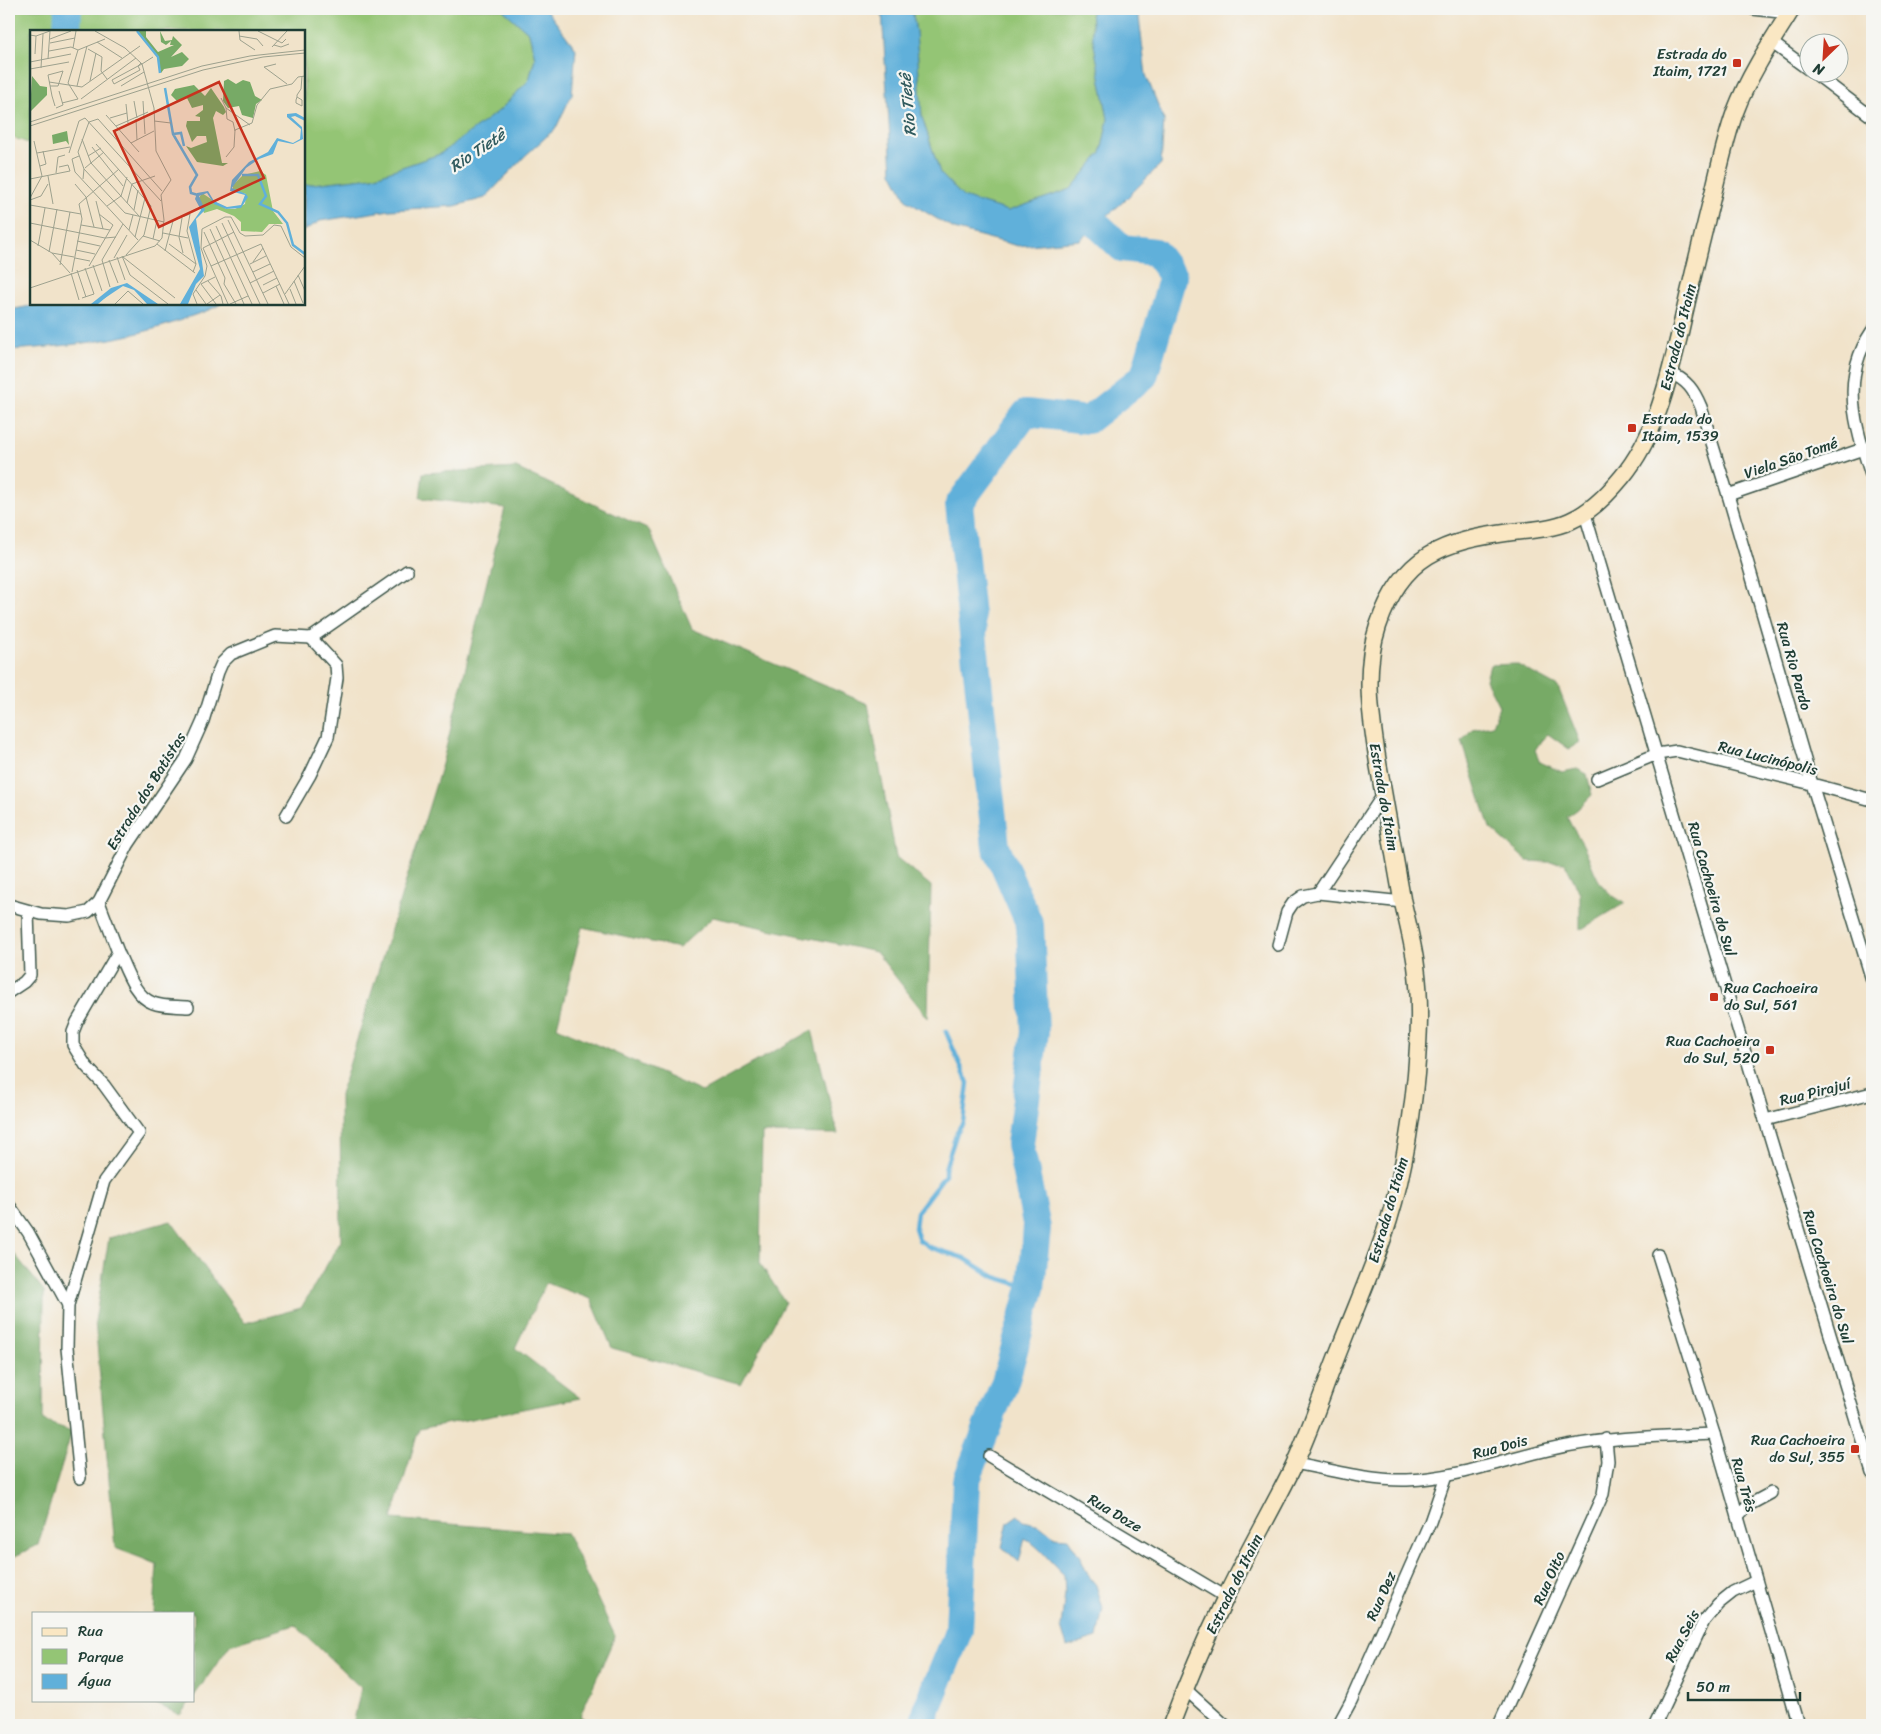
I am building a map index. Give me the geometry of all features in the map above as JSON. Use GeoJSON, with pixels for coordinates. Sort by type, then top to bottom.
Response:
{"type":"FeatureCollection","features":[{"type":"Feature","properties":{"kind":"street"},"geometry":{"type":"LineString","coordinates":[[1753,9],[1790,11]]}},
{"type":"Feature","properties":{"kind":"street","name":"Estrada do Itaim"},"geometry":{"type":"LineString","coordinates":[[1171,1725],[1184,1688],[1226,1597],[1295,1463],[1384,1237],[1402,1172],[1416,1074],[1420,1003],[1416,962],[1403,902],[1370,712],[1372,649],[1379,622],[1397,586],[1408,571],[1424,557],[1444,546],[1490,535],[1554,527],[1585,514],[1622,477],[1638,454],[1659,408],[1670,373],[1718,171],[1734,113],[1752,73],[1790,11]]}},
{"type":"Feature","properties":{"kind":"street"},"geometry":{"type":"LineString","coordinates":[[1771,42],[1798,62]]}},
{"type":"Feature","properties":{"kind":"street"},"geometry":{"type":"LineString","coordinates":[[1826,82],[1872,116]]}},
{"type":"Feature","properties":{"kind":"street"},"geometry":{"type":"LineString","coordinates":[[1872,331],[1859,355],[1854,373],[1853,395],[1856,425],[1872,478]]}},
{"type":"Feature","properties":{"kind":"street","name":"Rua Rio Pardo"},"geometry":{"type":"LineString","coordinates":[[1670,373],[1680,377],[1696,394],[1728,495],[1812,784],[1872,980]]}},
{"type":"Feature","properties":{"kind":"street","name":"Viela São Tomé"},"geometry":{"type":"LineString","coordinates":[[1728,495],[1863,449]]}},
{"type":"Feature","properties":{"kind":"street","name":"Rua Cachoeira do Sul"},"geometry":{"type":"LineString","coordinates":[[1585,514],[1764,1120],[1870,1457],[1872,1473]]}},
{"type":"Feature","properties":{"kind":"street"},"geometry":{"type":"LineString","coordinates":[[286,816],[310,775],[328,737],[337,678],[336,665],[311,638],[407,571]]}},
{"type":"Feature","properties":{"kind":"street","name":"Estrada dos Batistas"},"geometry":{"type":"LineString","coordinates":[[99,902],[128,845],[186,759],[204,721],[222,663],[231,654],[275,636],[311,638]]}},
{"type":"Feature","properties":{"kind":"street","name":"Rua Lucinópolis"},"geometry":{"type":"LineString","coordinates":[[1597,779],[1657,754],[1677,751],[1872,800]]}},
{"type":"Feature","properties":{"kind":"street"},"geometry":{"type":"LineString","coordinates":[[1318,893],[1384,795]]}},
{"type":"Feature","properties":{"kind":"street"},"geometry":{"type":"LineString","coordinates":[[1278,945],[1287,912],[1293,903],[1303,896],[1318,893],[1403,902]]}},
{"type":"Feature","properties":{"kind":"street"},"geometry":{"type":"LineString","coordinates":[[9,905],[28,912],[69,916],[88,912],[99,902],[118,952],[137,991],[152,1003],[188,1007]]}},
{"type":"Feature","properties":{"kind":"street"},"geometry":{"type":"LineString","coordinates":[[9,992],[24,982],[30,975],[28,912]]}},
{"type":"Feature","properties":{"kind":"street"},"geometry":{"type":"LineString","coordinates":[[80,1478],[67,1348],[68,1305],[104,1180],[139,1133],[104,1085],[86,1066],[73,1045],[73,1032],[118,952]]}},
{"type":"Feature","properties":{"kind":"street","name":"Rua Pirajuí"},"geometry":{"type":"LineString","coordinates":[[1764,1120],[1872,1093]]}},
{"type":"Feature","properties":{"kind":"street"},"geometry":{"type":"LineString","coordinates":[[9,1205],[28,1232],[68,1305]]}},
{"type":"Feature","properties":{"kind":"street","name":"Rua Três"},"geometry":{"type":"LineString","coordinates":[[1658,1255],[1714,1434],[1798,1725]]}},
{"type":"Feature","properties":{"kind":"street","name":"Rua Dois"},"geometry":{"type":"LineString","coordinates":[[1295,1463],[1377,1479],[1407,1480],[1446,1476],[1548,1450],[1606,1439],[1714,1434]]}},
{"type":"Feature","properties":{"kind":"street","name":"Rua Oito"},"geometry":{"type":"LineString","coordinates":[[1499,1725],[1603,1494],[1608,1461],[1606,1439]]}},
{"type":"Feature","properties":{"kind":"street","name":"Rua Doze"},"geometry":{"type":"LineString","coordinates":[[989,1456],[1226,1597]]}},
{"type":"Feature","properties":{"kind":"street","name":"Rua Dez"},"geometry":{"type":"LineString","coordinates":[[1338,1725],[1430,1522],[1446,1476]]}},
{"type":"Feature","properties":{"kind":"street"},"geometry":{"type":"LineString","coordinates":[[1738,1516],[1747,1506],[1771,1493]]}},
{"type":"Feature","properties":{"kind":"street","name":"Rua Seis"},"geometry":{"type":"LineString","coordinates":[[1655,1725],[1704,1620],[1718,1604],[1733,1592],[1756,1581]]}},
{"type":"Feature","properties":{"kind":"street"},"geometry":{"type":"LineString","coordinates":[[1184,1688],[1225,1725]]}},
{"type":"Feature","properties":{"kind":"green space"},"geometry":{"type":"Polygon","coordinates":[[[9,9],[502,9],[529,33],[535,58],[529,80],[500,110],[440,154],[373,177],[305,185],[305,30],[30,30],[30,144],[9,136],[9,9]]]}},
{"type":"Feature","properties":{"kind":"green space"},"geometry":{"type":"Polygon","coordinates":[[[912,9],[1091,9],[1093,39],[1108,119],[1101,153],[1071,189],[1008,211],[963,197],[940,173],[922,117],[916,32],[912,9]]]}},
{"type":"Feature","properties":{"kind":"green space"},"geometry":{"type":"Polygon","coordinates":[[[516,468],[649,530],[692,629],[868,704],[896,857],[931,886],[928,1018],[876,952],[713,917],[679,948],[582,927],[557,1027],[702,1092],[812,1030],[838,1134],[762,1133],[760,1263],[785,1302],[741,1384],[612,1348],[591,1299],[546,1283],[515,1348],[580,1398],[419,1429],[392,1519],[567,1534],[615,1636],[580,1716],[593,1725],[353,1725],[361,1688],[295,1625],[230,1645],[195,1695],[195,1612],[154,1612],[157,1564],[115,1548],[95,1321],[109,1238],[171,1221],[245,1323],[301,1308],[341,1241],[340,1095],[442,764],[505,508],[420,498],[423,473],[516,468]]]}},
{"type":"Feature","properties":{"kind":"green space"},"geometry":{"type":"Polygon","coordinates":[[[1516,664],[1558,687],[1580,742],[1569,749],[1548,734],[1535,750],[1540,762],[1562,772],[1577,769],[1587,774],[1592,795],[1567,817],[1584,847],[1600,882],[1609,893],[1625,903],[1580,930],[1580,893],[1565,863],[1527,861],[1490,828],[1462,741],[1472,729],[1492,725],[1499,706],[1486,680],[1490,665],[1516,664]]]}},
{"type":"Feature","properties":{"kind":"green space"},"geometry":{"type":"Polygon","coordinates":[[[9,1247],[44,1291],[43,1421],[72,1431],[38,1545],[9,1559],[9,1247]]]}},
{"type":"Feature","properties":{"kind":"green space"},"geometry":{"type":"Polygon","coordinates":[[[152,1702],[190,1702],[180,1715],[152,1702]]]}},
{"type":"Feature","properties":{"kind":"water","name":"Rio Tietê"},"geometry":{"type":"Polygon","coordinates":[[[502,9],[546,9],[576,49],[572,94],[556,128],[526,155],[485,198],[455,206],[390,210],[320,221],[305,230],[305,185],[373,177],[440,154],[500,110],[529,80],[535,58],[529,33],[502,9]]]}},
{"type":"Feature","properties":{"kind":"water","name":"Rio Tietê"},"geometry":{"type":"Polygon","coordinates":[[[880,9],[912,9],[916,32],[922,117],[940,173],[963,197],[1008,211],[1071,189],[1101,153],[1108,119],[1093,39],[1091,9],[1138,9],[1146,75],[1164,120],[1161,164],[1124,201],[1080,240],[1018,246],[954,229],[907,201],[892,172],[882,12],[880,9]]]}},
{"type":"Feature","properties":{"kind":"water"},"geometry":{"type":"Polygon","coordinates":[[[36,305],[219,305],[167,325],[100,341],[9,350],[9,310],[36,305]]]}},
{"type":"Feature","properties":{"kind":"water"},"geometry":{"type":"Polygon","coordinates":[[[1018,1515],[1024,1521],[1040,1525],[1055,1537],[1068,1538],[1080,1557],[1088,1575],[1096,1585],[1103,1608],[1097,1638],[1067,1647],[1061,1627],[1065,1593],[1064,1575],[1040,1550],[1025,1538],[1019,1562],[1002,1547],[1008,1522],[1018,1515]]]}},
{"type":"Feature","properties":{"kind":"waterway"},"geometry":{"type":"LineString","coordinates":[[67,30],[68,9]]}},
{"type":"Feature","properties":{"kind":"waterway"},"geometry":{"type":"LineString","coordinates":[[923,1725],[928,1706],[959,1630],[966,1482],[1006,1379],[1031,1288],[1037,1228],[1020,1144],[1035,1032],[1030,925],[996,847],[959,504],[1026,413],[1088,420],[1144,376],[1173,276],[1155,252],[1122,248],[1086,214]]}},
{"type":"Feature","properties":{"kind":"waterway"},"geometry":{"type":"LineString","coordinates":[[946,1032],[968,1083],[963,1122],[957,1132],[945,1169],[945,1175],[917,1212],[915,1228],[919,1240],[929,1247],[964,1258],[995,1277],[1031,1288]]}},
{"type":"Feature","properties":{"kind":"place","name":"Estrada do Itaim, 1721"},"geometry":{"type":"Point","coordinates":[1737,63]}},
{"type":"Feature","properties":{"kind":"place","name":"Estrada do Itaim, 1539"},"geometry":{"type":"Point","coordinates":[1632,428]}},
{"type":"Feature","properties":{"kind":"place","name":"Rua Cachoeira do Sul, 561"},"geometry":{"type":"Point","coordinates":[1714,997]}},
{"type":"Feature","properties":{"kind":"place","name":"Rua Cachoeira do Sul, 520"},"geometry":{"type":"Point","coordinates":[1770,1050]}},
{"type":"Feature","properties":{"kind":"place","name":"Rua Cachoeira do Sul, 355"},"geometry":{"type":"Point","coordinates":[1855,1449]}}]}
